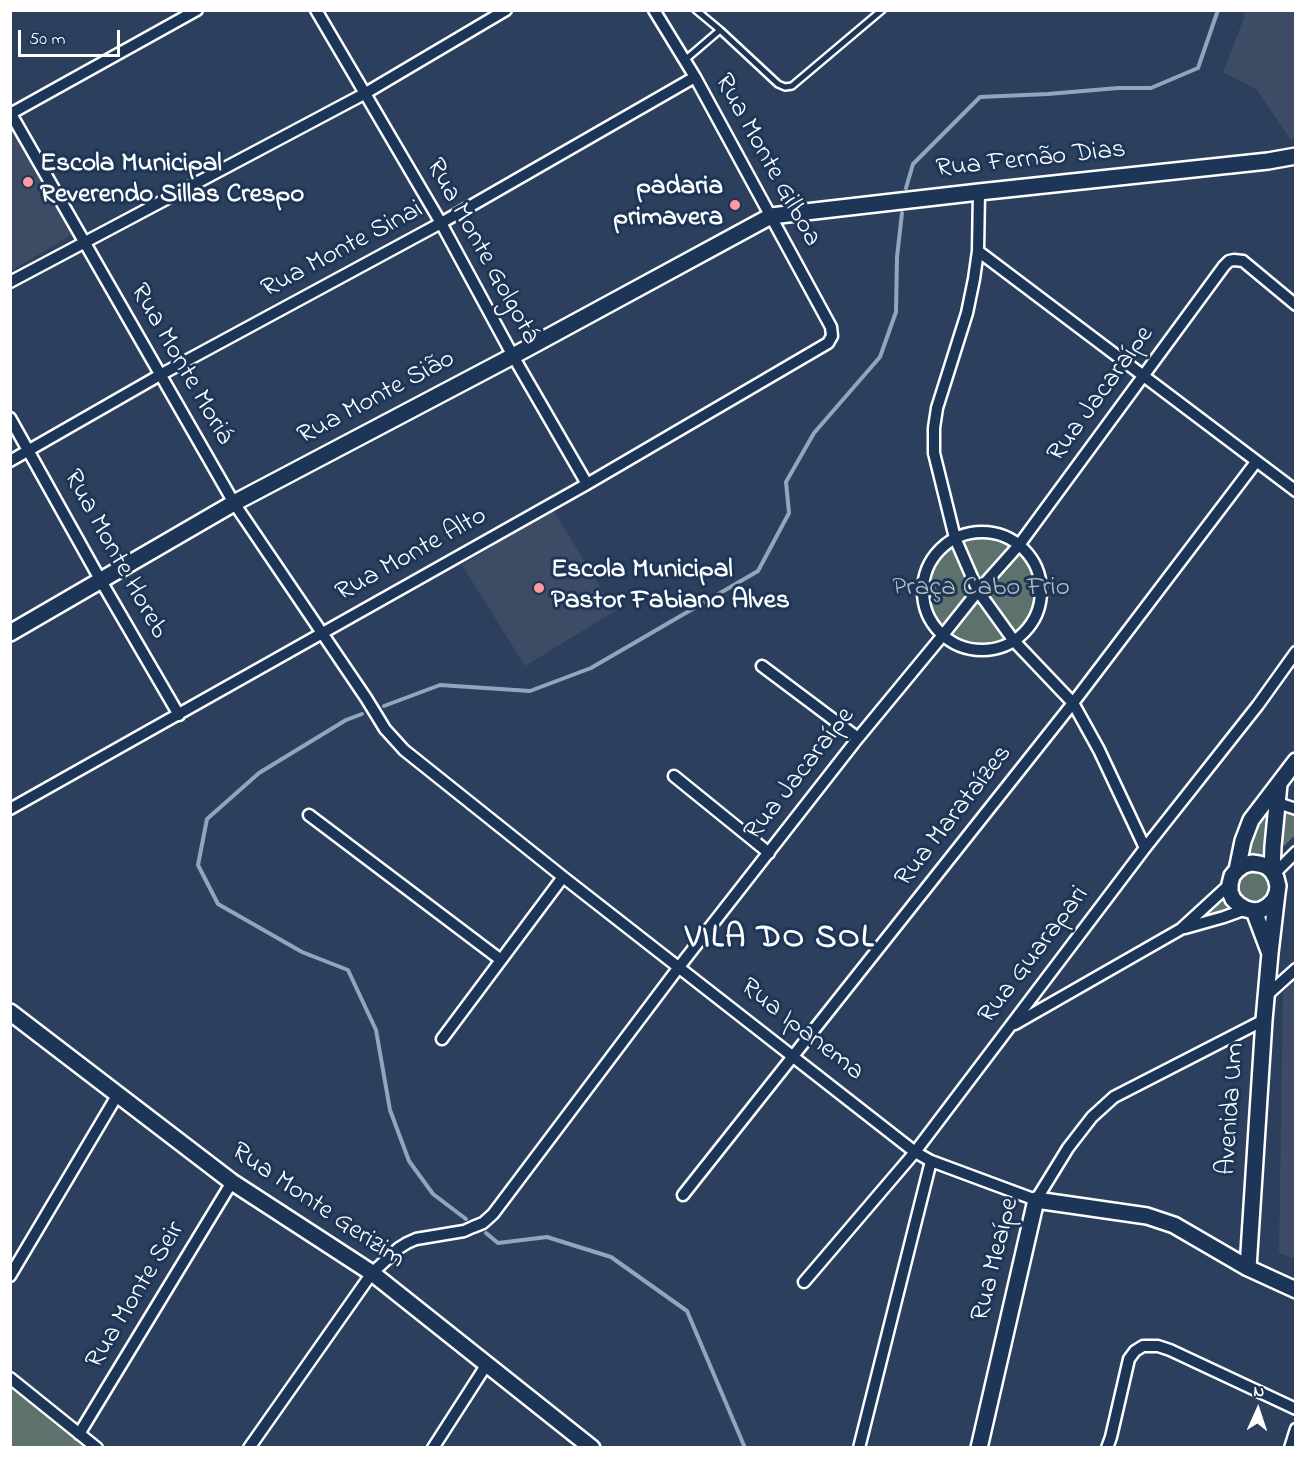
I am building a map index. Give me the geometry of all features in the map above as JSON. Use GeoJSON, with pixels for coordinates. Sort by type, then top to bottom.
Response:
{"type":"FeatureCollection","features":[{"type":"Feature","properties":{"kind":"street"},"geometry":{"type":"LineString","coordinates":[[11,114],[197,10]]}},
{"type":"Feature","properties":{"kind":"street","name":"Rua Monte Golgotá"},"geometry":{"type":"LineString","coordinates":[[316,10],[441,224],[513,356],[587,484]]}},
{"type":"Feature","properties":{"kind":"street"},"geometry":{"type":"LineString","coordinates":[[10,282],[364,94],[506,10]]}},
{"type":"Feature","properties":{"kind":"street","name":"Rua Monte Gilboa"},"geometry":{"type":"LineString","coordinates":[[654,10],[695,77],[771,216],[831,327],[832,336]]}},
{"type":"Feature","properties":{"kind":"street","name":"Rua Monte Sinai"},"geometry":{"type":"LineString","coordinates":[[10,461],[160,375],[441,224],[695,77]]}},
{"type":"Feature","properties":{"kind":"street","name":"Rua Monte Moriá"},"geometry":{"type":"LineString","coordinates":[[11,114],[234,503],[322,633]]}},
{"type":"Feature","properties":{"kind":"street","name":"Rua Fernão Dias"},"geometry":{"type":"LineString","coordinates":[[771,216],[1296,156]]}},
{"type":"Feature","properties":{"kind":"street"},"geometry":{"type":"LineString","coordinates":[[979,192],[978,251],[974,279],[967,313],[934,428],[934,453],[955,538],[978,591],[1014,640],[1073,704],[1099,750],[1145,848]]}},
{"type":"Feature","properties":{"kind":"street","name":"Rua Monte Sião"},"geometry":{"type":"LineString","coordinates":[[10,633],[234,503],[513,356],[771,216]]}},
{"type":"Feature","properties":{"kind":"street"},"geometry":{"type":"LineString","coordinates":[[978,251],[1296,491]]}},
{"type":"Feature","properties":{"kind":"street","name":"Rua Jacaraípe"},"geometry":{"type":"LineString","coordinates":[[249,1448],[372,1273],[407,1243],[416,1239],[464,1231],[483,1223],[493,1214],[679,967],[858,738],[978,591],[1019,545],[1224,266],[1229,261],[1243,261],[1296,305]]}},
{"type":"Feature","properties":{"kind":"street","name":"Rua Monte Alto"},"geometry":{"type":"LineString","coordinates":[[10,809],[587,484],[828,343],[832,336]]}},
{"type":"Feature","properties":{"kind":"street","name":"Rua Monte Horeb"},"geometry":{"type":"LineString","coordinates":[[10,418],[179,715]]}},
{"type":"Feature","properties":{"kind":"street","name":"Rua Marataízes"},"geometry":{"type":"LineString","coordinates":[[683,1195],[1073,704],[1256,462]]}},
{"type":"Feature","properties":{"kind":"street"},"geometry":{"type":"LineString","coordinates":[[988,532],[1004,536],[1019,545],[1032,558],[1040,575],[1042,594],[1038,612],[1028,628],[1014,640],[997,648],[978,650],[959,646],[943,635],[930,621],[924,603],[923,583],[928,565],[939,549],[955,538],[971,533],[988,532]]}},
{"type":"Feature","properties":{"kind":"street","name":"Rua Ipanema"},"geometry":{"type":"LineString","coordinates":[[322,633],[385,729],[404,750],[915,1152],[932,1161],[1036,1200],[1147,1216],[1174,1225],[1248,1268],[1296,1290]]}},
{"type":"Feature","properties":{"kind":"street","name":"Rua Guarapari"},"geometry":{"type":"LineString","coordinates":[[804,1282],[915,1152],[1145,848],[1258,705],[1296,652]]}},
{"type":"Feature","properties":{"kind":"street"},"geometry":{"type":"LineString","coordinates":[[762,666],[858,738]]}},
{"type":"Feature","properties":{"kind":"street"},"geometry":{"type":"LineString","coordinates":[[1010,1027],[1181,929],[1250,910],[1261,910],[1268,906],[1274,900],[1278,886],[1273,873],[1271,803],[1279,784],[1296,761]]}},
{"type":"Feature","properties":{"kind":"street"},"geometry":{"type":"LineString","coordinates":[[674,776],[769,853]]}},
{"type":"Feature","properties":{"kind":"street"},"geometry":{"type":"LineString","coordinates":[[1271,803],[1296,808]]}},
{"type":"Feature","properties":{"kind":"street"},"geometry":{"type":"LineString","coordinates":[[1250,910],[1239,905],[1230,892],[1251,820],[1271,803]]}},
{"type":"Feature","properties":{"kind":"street"},"geometry":{"type":"LineString","coordinates":[[309,815],[501,960]]}},
{"type":"Feature","properties":{"kind":"street"},"geometry":{"type":"LineString","coordinates":[[1273,873],[1296,852]]}},
{"type":"Feature","properties":{"kind":"street"},"geometry":{"type":"LineString","coordinates":[[1181,929],[1244,865],[1259,864],[1266,866],[1273,873]]}},
{"type":"Feature","properties":{"kind":"street"},"geometry":{"type":"LineString","coordinates":[[442,1039],[563,877]]}},
{"type":"Feature","properties":{"kind":"street","name":"Avenida Um"},"geometry":{"type":"LineString","coordinates":[[1248,1268],[1264,1020],[1277,893]]}},
{"type":"Feature","properties":{"kind":"street","name":"Avenida Um"},"geometry":{"type":"LineString","coordinates":[[1250,910],[1270,953]]}},
{"type":"Feature","properties":{"kind":"street"},"geometry":{"type":"LineString","coordinates":[[1266,996],[1296,969]]}},
{"type":"Feature","properties":{"kind":"street","name":"Rua Monte Gerizim"},"geometry":{"type":"LineString","coordinates":[[10,1012],[232,1182],[372,1273],[592,1448]]}},
{"type":"Feature","properties":{"kind":"street","name":"Rua Meaípe"},"geometry":{"type":"LineString","coordinates":[[979,1448],[1036,1200],[1068,1148],[1092,1117],[1114,1097],[1264,1020]]}},
{"type":"Feature","properties":{"kind":"street"},"geometry":{"type":"LineString","coordinates":[[10,1276],[118,1094]]}},
{"type":"Feature","properties":{"kind":"street"},"geometry":{"type":"LineString","coordinates":[[859,1448],[932,1161]]}},
{"type":"Feature","properties":{"kind":"street","name":"Rua Monte Seir"},"geometry":{"type":"LineString","coordinates":[[79,1434],[232,1182]]}},
{"type":"Feature","properties":{"kind":"street"},"geometry":{"type":"LineString","coordinates":[[1107,1448],[1129,1359],[1134,1351],[1143,1346],[1158,1346],[1170,1350],[1296,1409]]}},
{"type":"Feature","properties":{"kind":"street"},"geometry":{"type":"LineString","coordinates":[[433,1448],[486,1364]]}},
{"type":"Feature","properties":{"kind":"street"},"geometry":{"type":"LineString","coordinates":[[10,1378],[98,1448]]}},
{"type":"Feature","properties":{"kind":"street"},"geometry":{"type":"LineString","coordinates":[[1290,1448],[1296,1429]]}},
{"type":"Feature","properties":{"kind":"lane"},"geometry":{"type":"LineString","coordinates":[[696,10],[778,84],[785,87],[792,86],[882,10]]}},
{"type":"Feature","properties":{"kind":"lane"},"geometry":{"type":"LineString","coordinates":[[685,60],[720,30]]}},
{"type":"Feature","properties":{"kind":"shaded area"},"geometry":{"type":"Polygon","coordinates":[[[1244,11],[1295,11],[1295,140],[1290,139],[1257,90],[1223,72],[1244,18],[1244,11]]]}},
{"type":"Feature","properties":{"kind":"shaded area","name":"Escola Municipal Reverendo Sillas Crespo"},"geometry":{"type":"Polygon","coordinates":[[[14,128],[75,233],[11,271],[10,130],[14,128]]]}},
{"type":"Feature","properties":{"kind":"shaded area","name":"Escola Municipal Pastor Fabiano Alves"},"geometry":{"type":"Polygon","coordinates":[[[553,510],[615,611],[525,666],[462,565],[553,510]]]}},
{"type":"Feature","properties":{"kind":"shaded area"},"geometry":{"type":"Polygon","coordinates":[[[1295,979],[1295,1259],[1279,1253],[1283,993],[1295,979]]]}},
{"type":"Feature","properties":{"kind":"green space","name":"Praça Cabo Frio"},"geometry":{"type":"Polygon","coordinates":[[[981,536],[1002,540],[1019,552],[1031,569],[1035,590],[1031,611],[1019,628],[1002,640],[981,644],[960,640],[943,628],[931,611],[927,590],[931,569],[943,552],[960,540],[981,536]]]}},
{"type":"Feature","properties":{"kind":"green space"},"geometry":{"type":"Polygon","coordinates":[[[1287,811],[1295,813],[1295,835],[1279,851],[1282,824],[1287,811]]]}},
{"type":"Feature","properties":{"kind":"green space"},"geometry":{"type":"Polygon","coordinates":[[[1269,816],[1267,862],[1245,858],[1250,831],[1269,816]]]}},
{"type":"Feature","properties":{"kind":"green space"},"geometry":{"type":"Polygon","coordinates":[[[1254,867],[1271,877],[1271,897],[1254,906],[1238,899],[1235,881],[1238,876],[1254,867]]]}},
{"type":"Feature","properties":{"kind":"green space"},"geometry":{"type":"Polygon","coordinates":[[[1225,896],[1235,908],[1196,920],[1225,896]]]}},
{"type":"Feature","properties":{"kind":"green space"},"geometry":{"type":"Polygon","coordinates":[[[11,1377],[103,1447],[11,1447],[11,1377]]]}},
{"type":"Feature","properties":{"kind":"waterway"},"geometry":{"type":"LineString","coordinates":[[906,188],[913,164],[980,97],[1151,88],[1198,68],[1218,10]]}},
{"type":"Feature","properties":{"kind":"waterway"},"geometry":{"type":"LineString","coordinates":[[384,706],[440,685],[530,691],[591,668],[758,571],[789,513],[786,482],[814,433],[880,357],[896,312],[897,257],[902,213]]}},
{"type":"Feature","properties":{"kind":"waterway"},"geometry":{"type":"LineString","coordinates":[[362,714],[346,720],[259,773],[207,819],[198,865],[218,904],[302,952],[348,970],[376,1030],[390,1110],[409,1161],[433,1194],[466,1219]]}},
{"type":"Feature","properties":{"kind":"waterway"},"geometry":{"type":"LineString","coordinates":[[486,1233],[498,1243],[547,1237],[611,1257],[687,1311],[745,1448]]}},
{"type":"Feature","properties":{"kind":"place","name":"Escola Municipal Reverendo Sillas Crespo"},"geometry":{"type":"Point","coordinates":[28,182]}},
{"type":"Feature","properties":{"kind":"place","name":"padaria primavera"},"geometry":{"type":"Point","coordinates":[735,205]}},
{"type":"Feature","properties":{"kind":"place","name":"Escola Municipal Pastor Fabiano Alves"},"geometry":{"type":"Point","coordinates":[539,588]}},
{"type":"Feature","properties":{"kind":"district","name":"VILA DO SOL"},"geometry":{"type":"Point","coordinates":[780,941]}}]}
